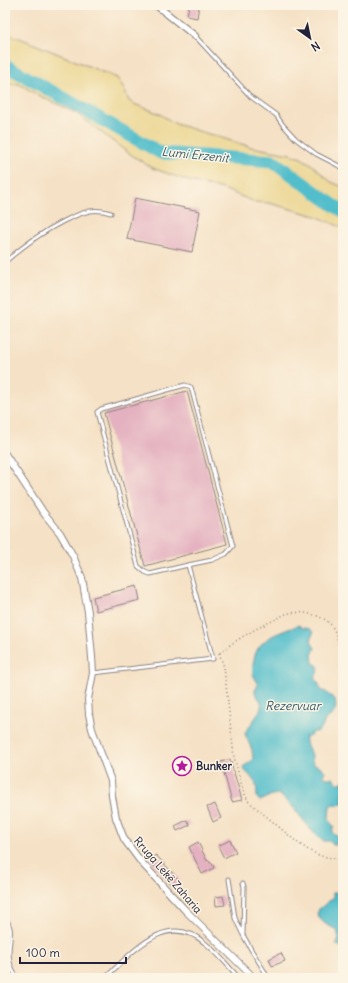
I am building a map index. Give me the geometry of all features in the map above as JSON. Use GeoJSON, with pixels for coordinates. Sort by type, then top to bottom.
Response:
{"type":"FeatureCollection","features":[{"type":"Feature","properties":{"kind":"street"},"geometry":{"type":"LineString","coordinates":[[156,5],[195,36]]}},
{"type":"Feature","properties":{"kind":"street","name":"Rruga Lekë Zaharia"},"geometry":{"type":"LineString","coordinates":[[5,454],[60,533],[73,556],[82,578],[88,612],[92,657],[92,673],[88,699],[89,714],[92,729],[111,781],[116,818],[124,840],[141,862],[185,910],[254,978]]}},
{"type":"Feature","properties":{"kind":"lane"},"geometry":{"type":"LineString","coordinates":[[195,36],[251,97],[276,115],[296,139],[316,154],[343,168]]}},
{"type":"Feature","properties":{"kind":"lane"},"geometry":{"type":"LineString","coordinates":[[5,262],[20,248],[50,228],[75,215],[90,211],[111,212]]}},
{"type":"Feature","properties":{"kind":"lane"},"geometry":{"type":"LineString","coordinates":[[185,385],[190,387],[233,546],[226,554],[212,560],[188,565],[150,574],[138,566],[97,412],[101,409],[185,385]]}},
{"type":"Feature","properties":{"kind":"lane"},"geometry":{"type":"LineString","coordinates":[[92,673],[213,659],[188,565]]}},
{"type":"Feature","properties":{"kind":"lane"},"geometry":{"type":"LineString","coordinates":[[229,879],[235,918],[267,978]]}},
{"type":"Feature","properties":{"kind":"lane"},"geometry":{"type":"LineString","coordinates":[[242,882],[244,887],[243,935]]}},
{"type":"Feature","properties":{"kind":"lane"},"geometry":{"type":"LineString","coordinates":[[5,916],[10,927],[10,967],[18,978]]}},
{"type":"Feature","properties":{"kind":"lane"},"geometry":{"type":"LineString","coordinates":[[106,978],[142,944],[158,934],[171,931],[193,935],[204,942],[239,978]]}},
{"type":"Feature","properties":{"kind":"lane"},"geometry":{"type":"LineString","coordinates":[[5,975],[8,978]]}},
{"type":"Feature","properties":{"kind":"path"},"geometry":{"type":"LineString","coordinates":[[343,675],[336,633],[331,625],[320,618],[306,613],[297,612],[286,614],[254,630],[220,653],[224,667],[234,757],[243,790],[248,801],[298,843],[310,851],[321,856],[338,859],[343,857]]}},
{"type":"Feature","properties":{"kind":"sand"},"geometry":{"type":"Polygon","coordinates":[[[5,33],[117,78],[129,101],[158,113],[176,124],[251,147],[290,154],[301,158],[311,164],[331,182],[343,187],[343,228],[316,216],[269,203],[255,202],[223,189],[189,181],[152,168],[127,152],[76,113],[19,84],[9,84],[5,86],[5,33]]]}},
{"type":"Feature","properties":{"kind":"water","name":"Rezervuar"},"geometry":{"type":"Polygon","coordinates":[[[299,625],[302,628],[311,630],[313,634],[311,640],[315,648],[312,655],[313,663],[319,668],[315,678],[316,681],[318,682],[321,690],[335,699],[335,710],[333,714],[325,720],[322,728],[319,731],[311,733],[310,736],[305,737],[307,746],[312,755],[312,761],[325,771],[323,776],[333,778],[337,783],[343,781],[343,803],[338,805],[333,804],[330,806],[329,818],[330,822],[334,826],[332,832],[338,837],[336,845],[333,845],[330,841],[323,841],[319,838],[293,807],[279,794],[272,795],[260,801],[257,798],[255,783],[243,768],[253,759],[252,750],[245,734],[259,713],[261,705],[261,702],[256,696],[255,690],[258,684],[253,674],[253,663],[256,652],[260,645],[272,636],[299,625]]]}},
{"type":"Feature","properties":{"kind":"water"},"geometry":{"type":"Polygon","coordinates":[[[341,879],[343,879],[343,899],[340,917],[343,923],[343,948],[337,945],[339,939],[337,930],[323,922],[317,914],[319,909],[333,898],[333,893],[340,891],[339,884],[341,879]]]}},
{"type":"Feature","properties":{"kind":"building"},"geometry":{"type":"Polygon","coordinates":[[[189,5],[199,5],[197,18],[187,16],[189,5]]]}},
{"type":"Feature","properties":{"kind":"building"},"geometry":{"type":"Polygon","coordinates":[[[135,198],[200,211],[192,252],[127,239],[135,198]]]}},
{"type":"Feature","properties":{"kind":"building"},"geometry":{"type":"Polygon","coordinates":[[[187,391],[227,544],[145,566],[104,413],[187,391]]]}},
{"type":"Feature","properties":{"kind":"building"},"geometry":{"type":"Polygon","coordinates":[[[137,586],[140,600],[96,611],[93,597],[137,586]]]}},
{"type":"Feature","properties":{"kind":"building"},"geometry":{"type":"Polygon","coordinates":[[[230,759],[242,800],[232,802],[221,762],[230,759]]]}},
{"type":"Feature","properties":{"kind":"building"},"geometry":{"type":"Polygon","coordinates":[[[215,804],[221,818],[213,822],[207,807],[215,804]]]}},
{"type":"Feature","properties":{"kind":"building"},"geometry":{"type":"Polygon","coordinates":[[[187,820],[190,825],[177,831],[175,826],[187,820]]]}},
{"type":"Feature","properties":{"kind":"building"},"geometry":{"type":"Polygon","coordinates":[[[230,840],[236,852],[224,858],[218,846],[230,840]]]}},
{"type":"Feature","properties":{"kind":"building"},"geometry":{"type":"Polygon","coordinates":[[[198,842],[207,861],[209,860],[210,863],[212,863],[214,868],[202,874],[189,847],[198,842]]]}},
{"type":"Feature","properties":{"kind":"building"},"geometry":{"type":"Polygon","coordinates":[[[156,855],[180,881],[173,886],[153,864],[151,860],[156,855]]]}},
{"type":"Feature","properties":{"kind":"building"},"geometry":{"type":"Polygon","coordinates":[[[223,896],[225,905],[216,906],[215,897],[223,896]]]}},
{"type":"Feature","properties":{"kind":"building"},"geometry":{"type":"Polygon","coordinates":[[[281,953],[285,961],[272,966],[269,959],[281,953]]]}},
{"type":"Feature","properties":{"kind":"waterway","name":"Lumi Erzenit"},"geometry":{"type":"LineString","coordinates":[[5,65],[161,153],[273,161],[343,211]]}},
{"type":"Feature","properties":{"kind":"place","name":"Bunker"},"geometry":{"type":"Point","coordinates":[182,766]}}]}
